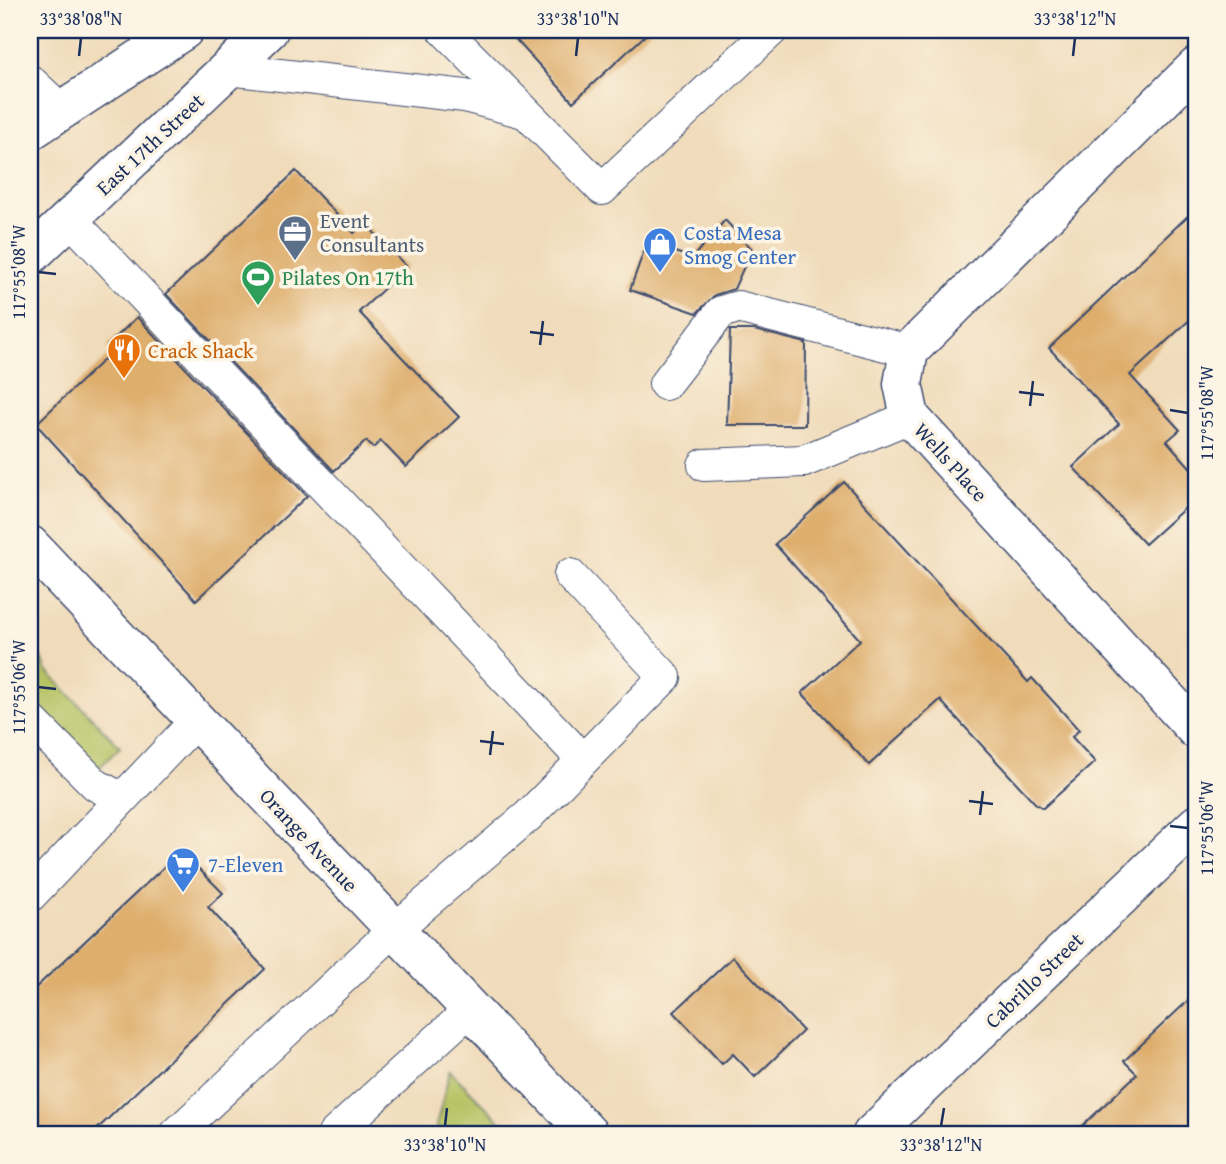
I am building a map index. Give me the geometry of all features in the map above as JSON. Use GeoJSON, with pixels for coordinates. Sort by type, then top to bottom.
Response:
{"type":"FeatureCollection","features":[{"type":"Feature","properties":{"kind":"street"},"geometry":{"type":"LineString","coordinates":[[30,131],[184,30]]}},
{"type":"Feature","properties":{"kind":"street","name":"East 17th Street"},"geometry":{"type":"LineString","coordinates":[[30,256],[269,30]]}},
{"type":"Feature","properties":{"kind":"street"},"geometry":{"type":"LineString","coordinates":[[909,351],[1196,67]]}},
{"type":"Feature","properties":{"kind":"street","name":"Wells Place"},"geometry":{"type":"LineString","coordinates":[[909,351],[903,384],[910,417],[1196,730]]}},
{"type":"Feature","properties":{"kind":"street","name":"Orange Avenue"},"geometry":{"type":"LineString","coordinates":[[30,545],[393,931],[590,1134]]}},
{"type":"Feature","properties":{"kind":"street","name":"Cabrillo Street"},"geometry":{"type":"LineString","coordinates":[[872,1134],[1196,825]]}},
{"type":"Feature","properties":{"kind":"lane"},"geometry":{"type":"LineString","coordinates":[[444,30],[602,189],[772,30]]}},
{"type":"Feature","properties":{"kind":"lane"},"geometry":{"type":"LineString","coordinates":[[228,69],[465,96],[526,113]]}},
{"type":"Feature","properties":{"kind":"lane"},"geometry":{"type":"LineString","coordinates":[[30,81],[61,110]]}},
{"type":"Feature","properties":{"kind":"lane"},"geometry":{"type":"LineString","coordinates":[[70,219],[583,760]]}},
{"type":"Feature","properties":{"kind":"lane"},"geometry":{"type":"LineString","coordinates":[[665,384],[721,312],[738,306],[909,351]]}},
{"type":"Feature","properties":{"kind":"lane"},"geometry":{"type":"LineString","coordinates":[[704,465],[804,461],[910,417]]}},
{"type":"Feature","properties":{"kind":"lane"},"geometry":{"type":"LineString","coordinates":[[176,1134],[393,931],[528,816],[665,677],[570,575]]}},
{"type":"Feature","properties":{"kind":"lane"},"geometry":{"type":"LineString","coordinates":[[30,719],[96,785],[122,799]]}},
{"type":"Feature","properties":{"kind":"lane"},"geometry":{"type":"LineString","coordinates":[[30,896],[197,721]]}},
{"type":"Feature","properties":{"kind":"lane"},"geometry":{"type":"LineString","coordinates":[[334,1134],[470,1010]]}},
{"type":"Feature","properties":{"kind":"green space"},"geometry":{"type":"Polygon","coordinates":[[[30,645],[42,658],[46,670],[120,747],[94,773],[30,718],[30,645]]]}},
{"type":"Feature","properties":{"kind":"green space"},"geometry":{"type":"Polygon","coordinates":[[[450,1071],[513,1134],[444,1134],[436,1126],[450,1071]]]}},
{"type":"Feature","properties":{"kind":"building"},"geometry":{"type":"Polygon","coordinates":[[[507,30],[651,30],[573,102],[507,30]]]}},
{"type":"Feature","properties":{"kind":"building"},"geometry":{"type":"Polygon","coordinates":[[[296,171],[354,233],[365,223],[407,267],[359,312],[459,417],[406,467],[381,441],[373,448],[366,441],[334,471],[166,294],[296,171]]]}},
{"type":"Feature","properties":{"kind":"building"},"geometry":{"type":"Polygon","coordinates":[[[1196,208],[1196,314],[1130,375],[1180,430],[1167,441],[1196,474],[1196,498],[1145,544],[1073,467],[1119,424],[1049,348],[1196,208]]]}},
{"type":"Feature","properties":{"kind":"building"},"geometry":{"type":"Polygon","coordinates":[[[725,220],[752,249],[734,289],[715,295],[697,313],[630,290],[647,242],[692,258],[725,220]]]}},
{"type":"Feature","properties":{"kind":"building"},"geometry":{"type":"Polygon","coordinates":[[[137,317],[307,496],[196,600],[36,424],[112,352],[107,346],[137,317]]]}},
{"type":"Feature","properties":{"kind":"building"},"geometry":{"type":"Polygon","coordinates":[[[730,330],[754,330],[806,343],[805,425],[727,425],[730,330]]]}},
{"type":"Feature","properties":{"kind":"building"},"geometry":{"type":"Polygon","coordinates":[[[844,482],[1028,682],[1032,678],[1079,730],[1072,737],[1095,762],[1043,808],[1035,803],[940,700],[869,765],[802,693],[860,640],[775,544],[844,482]]]}},
{"type":"Feature","properties":{"kind":"building"},"geometry":{"type":"Polygon","coordinates":[[[181,851],[223,893],[208,907],[265,969],[92,1134],[30,1134],[30,993],[181,851]]]}},
{"type":"Feature","properties":{"kind":"building"},"geometry":{"type":"Polygon","coordinates":[[[733,957],[803,1031],[755,1077],[733,1054],[722,1064],[674,1012],[733,957]]]}},
{"type":"Feature","properties":{"kind":"building"},"geometry":{"type":"Polygon","coordinates":[[[1196,993],[1196,1134],[1074,1134],[1137,1074],[1124,1061],[1196,993]]]}},
{"type":"Feature","properties":{"kind":"place","name":"Event Consultants"},"geometry":{"type":"Point","coordinates":[295,262]}},
{"type":"Feature","properties":{"kind":"place","name":"Costa Mesa Smog Center"},"geometry":{"type":"Point","coordinates":[660,274]}},
{"type":"Feature","properties":{"kind":"place","name":"Pilates On 17th"},"geometry":{"type":"Point","coordinates":[258,307]}},
{"type":"Feature","properties":{"kind":"place","name":"Crack Shack"},"geometry":{"type":"Point","coordinates":[124,380]}},
{"type":"Feature","properties":{"kind":"place","name":"7-Eleven"},"geometry":{"type":"Point","coordinates":[183,894]}}]}
